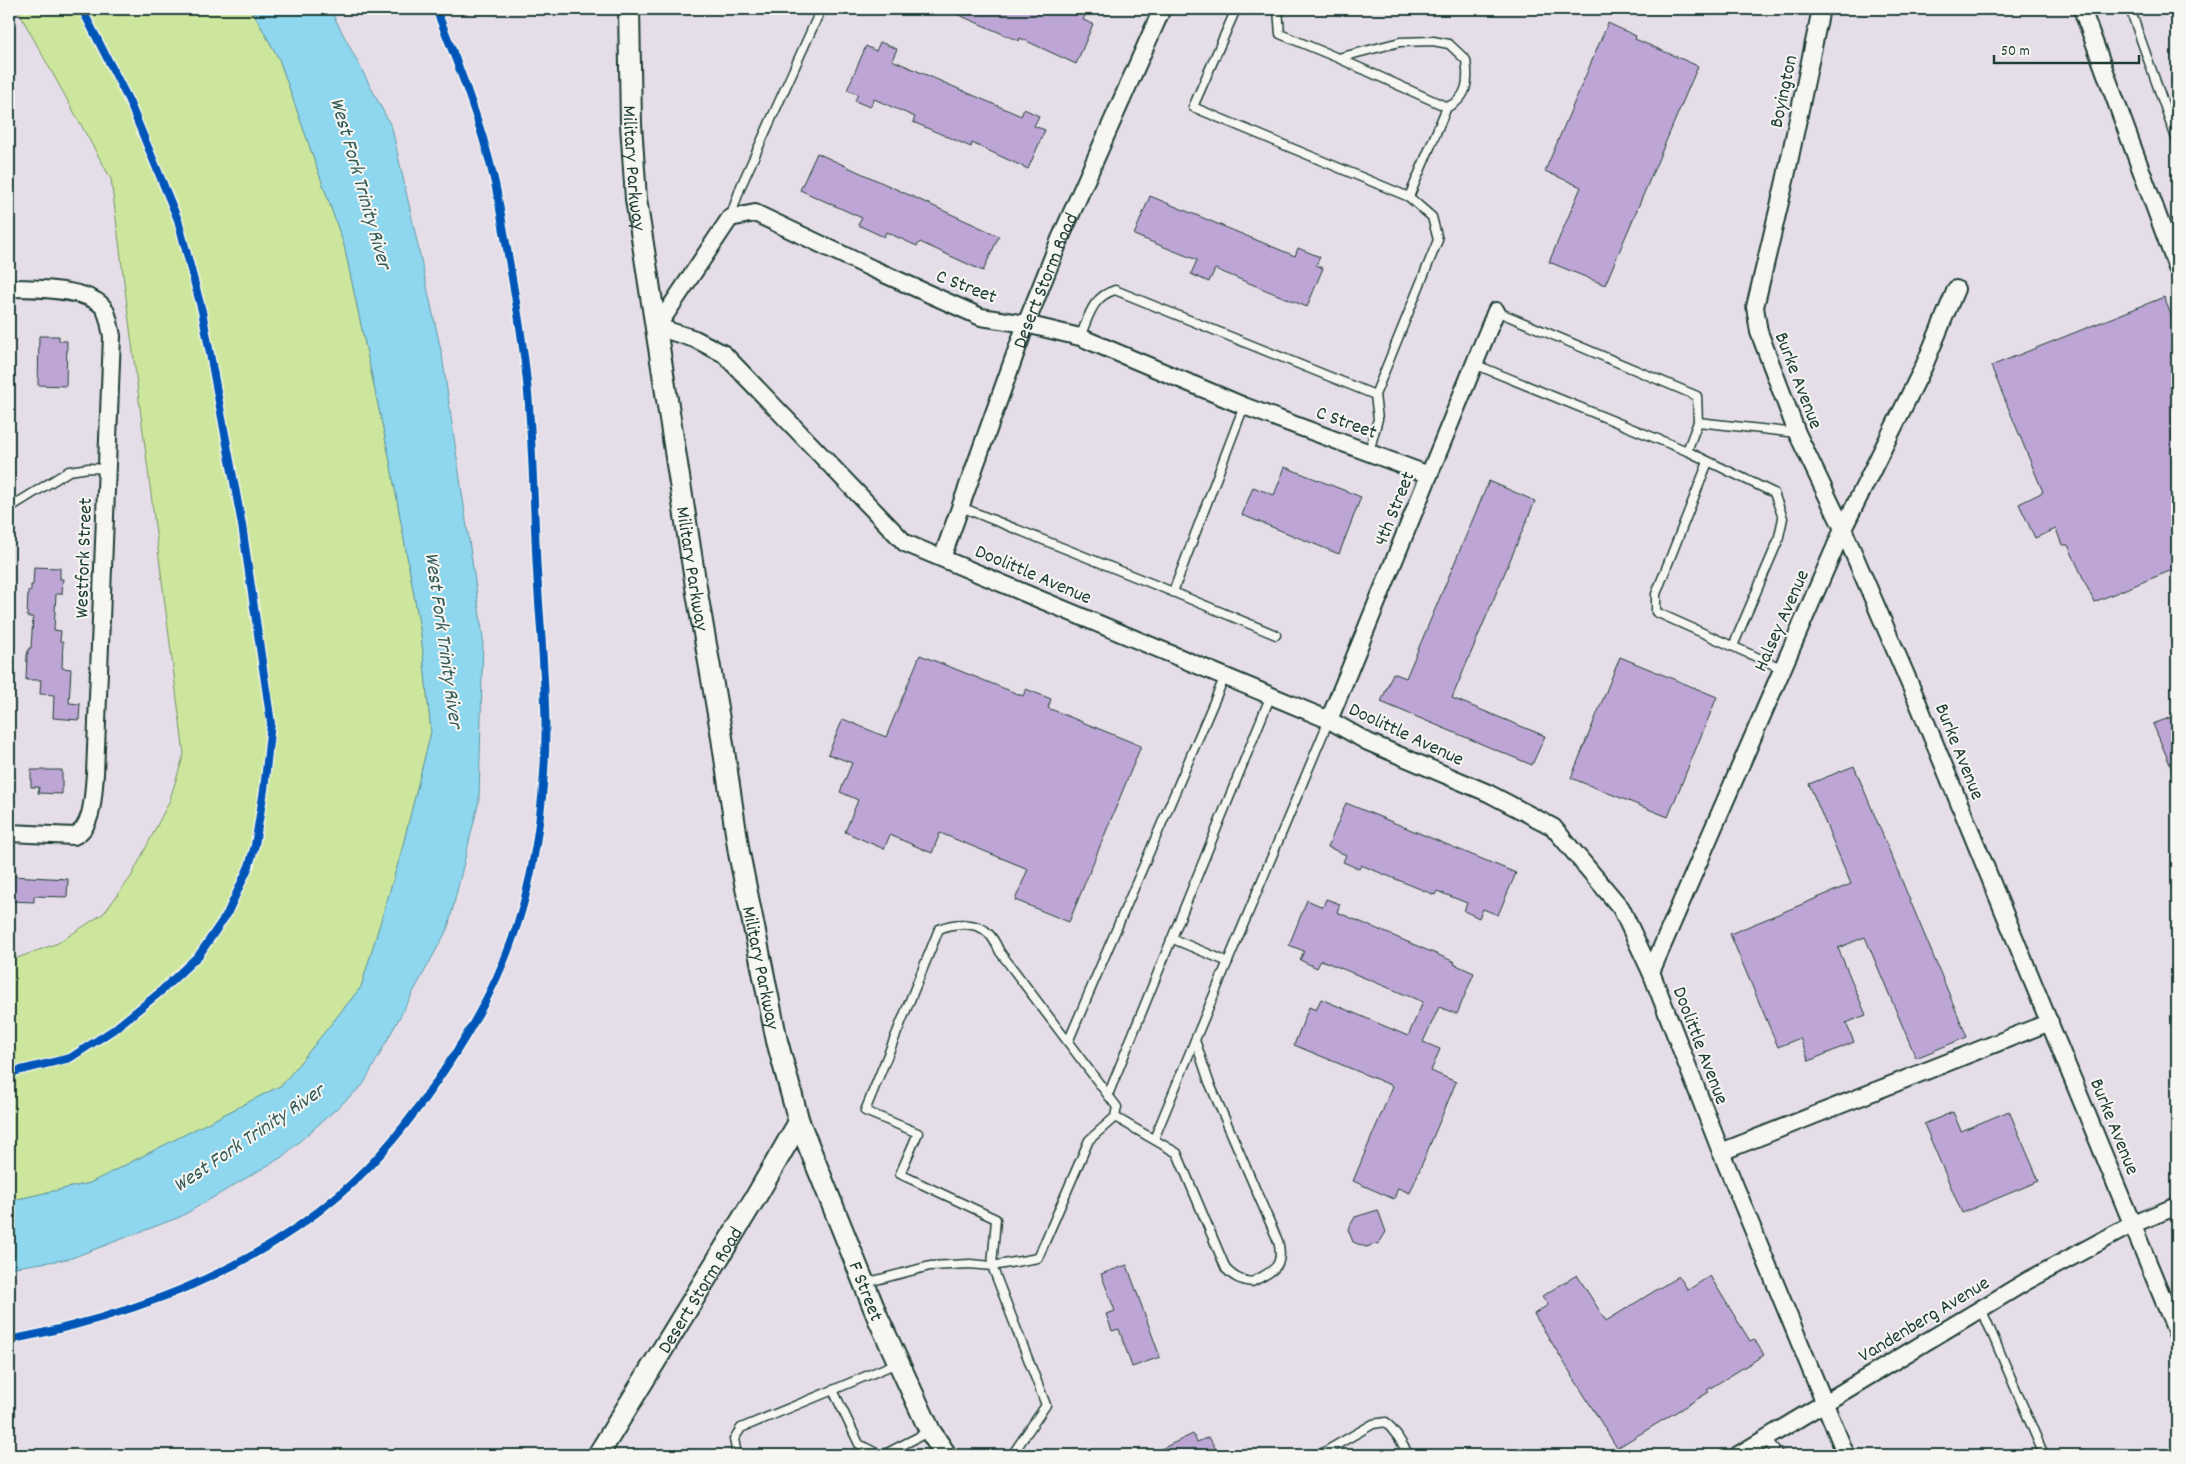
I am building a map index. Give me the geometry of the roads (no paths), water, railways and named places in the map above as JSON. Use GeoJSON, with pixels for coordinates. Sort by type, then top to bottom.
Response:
{"type":"FeatureCollection","features":[{"type":"Feature","properties":{"kind":"street","name":"Military Parkway"},"geometry":{"type":"LineString","coordinates":[[629,9],[631,124],[636,199],[739,853],[778,1041],[799,1122]]}},
{"type":"Feature","properties":{"kind":"street","name":"Desert Storm Road"},"geometry":{"type":"LineString","coordinates":[[942,558],[1026,324],[1060,239],[1162,9]]}},
{"type":"Feature","properties":{"kind":"street","name":"Boyington"},"geometry":{"type":"LineString","coordinates":[[1785,181],[1821,9]]}},
{"type":"Feature","properties":{"kind":"street"},"geometry":{"type":"LineString","coordinates":[[2082,9],[2177,268]]}},
{"type":"Feature","properties":{"kind":"street","name":"Burke Avenue"},"geometry":{"type":"LineString","coordinates":[[1785,181],[1755,307],[1756,319],[1797,432],[1843,529],[1918,703],[2177,1333]]}},
{"type":"Feature","properties":{"kind":"street","name":"C Street"},"geometry":{"type":"LineString","coordinates":[[730,218],[755,213],[873,269],[981,317],[1026,324],[1080,337],[1244,406],[1429,475]]}},
{"type":"Feature","properties":{"kind":"street"},"geometry":{"type":"LineString","coordinates":[[657,327],[730,218]]}},
{"type":"Feature","properties":{"kind":"street","name":"Westfork Street"},"geometry":{"type":"LineString","coordinates":[[9,288],[70,292],[94,300],[105,309],[112,336],[95,774],[90,817],[82,833],[74,836],[9,833]]}},
{"type":"Feature","properties":{"kind":"street","name":"Halsey Avenue"},"geometry":{"type":"LineString","coordinates":[[1651,972],[1781,668],[1843,529],[1924,366],[1956,289]]}},
{"type":"Feature","properties":{"kind":"street","name":"4th Street"},"geometry":{"type":"LineString","coordinates":[[1329,720],[1496,311]]}},
{"type":"Feature","properties":{"kind":"street","name":"Doolittle Avenue"},"geometry":{"type":"LineString","coordinates":[[657,327],[695,339],[724,354],[906,543],[1329,720],[1368,742],[1488,793],[1553,827],[1621,908],[1651,972],[1721,1152],[1846,1455]]}},
{"type":"Feature","properties":{"kind":"street"},"geometry":{"type":"LineString","coordinates":[[1721,1152],[2050,1022]]}},
{"type":"Feature","properties":{"kind":"street","name":"Desert Storm Road"},"geometry":{"type":"LineString","coordinates":[[598,1455],[758,1195],[799,1122]]}},
{"type":"Feature","properties":{"kind":"street","name":"F Street"},"geometry":{"type":"LineString","coordinates":[[799,1122],[864,1284],[930,1431],[946,1455]]}},
{"type":"Feature","properties":{"kind":"street","name":"Vandenberg Avenue"},"geometry":{"type":"LineString","coordinates":[[1738,1455],[1981,1308],[2133,1224],[2177,1206]]}},
{"type":"Feature","properties":{"kind":"lane"},"geometry":{"type":"LineString","coordinates":[[730,218],[741,186],[821,9]]}},
{"type":"Feature","properties":{"kind":"lane"},"geometry":{"type":"LineString","coordinates":[[1236,9],[1193,108],[1409,197],[1432,217],[1438,240],[1375,395],[1378,419],[1369,452]]}},
{"type":"Feature","properties":{"kind":"lane"},"geometry":{"type":"LineString","coordinates":[[1278,9],[1280,34],[1447,107],[1456,104],[1464,94],[1468,84],[1466,60],[1448,44],[1433,41],[1400,42],[1338,58]]}},
{"type":"Feature","properties":{"kind":"lane"},"geometry":{"type":"LineString","coordinates":[[2130,9],[2177,141]]}},
{"type":"Feature","properties":{"kind":"lane"},"geometry":{"type":"LineString","coordinates":[[1409,197],[1447,107]]}},
{"type":"Feature","properties":{"kind":"lane"},"geometry":{"type":"LineString","coordinates":[[1080,337],[1096,302],[1104,294],[1116,290],[1375,395]]}},
{"type":"Feature","properties":{"kind":"lane"},"geometry":{"type":"LineString","coordinates":[[1496,311],[1697,396],[1698,422],[1687,451]]}},
{"type":"Feature","properties":{"kind":"lane"},"geometry":{"type":"LineString","coordinates":[[1474,364],[1687,451],[1774,493],[1783,518],[1778,541],[1733,646]]}},
{"type":"Feature","properties":{"kind":"lane"},"geometry":{"type":"LineString","coordinates":[[1173,592],[1244,406]]}},
{"type":"Feature","properties":{"kind":"lane"},"geometry":{"type":"LineString","coordinates":[[1698,422],[1797,432]]}},
{"type":"Feature","properties":{"kind":"lane"},"geometry":{"type":"LineString","coordinates":[[1708,462],[1656,594],[1656,612],[1781,668]]}},
{"type":"Feature","properties":{"kind":"lane"},"geometry":{"type":"LineString","coordinates":[[9,508],[69,471],[89,468],[107,469]]}},
{"type":"Feature","properties":{"kind":"lane"},"geometry":{"type":"LineString","coordinates":[[961,507],[1276,635]]}},
{"type":"Feature","properties":{"kind":"lane"},"geometry":{"type":"LineString","coordinates":[[1068,1042],[1225,676]]}},
{"type":"Feature","properties":{"kind":"lane"},"geometry":{"type":"LineString","coordinates":[[1108,1095],[1271,695]]}},
{"type":"Feature","properties":{"kind":"lane"},"geometry":{"type":"LineString","coordinates":[[1154,1139],[1329,720]]}},
{"type":"Feature","properties":{"kind":"lane"},"geometry":{"type":"LineString","coordinates":[[864,1284],[930,1266],[970,1264],[992,1266],[1038,1258],[1089,1140],[1114,1117],[1117,1107],[1000,952],[989,933],[973,926],[963,924],[950,925],[939,929],[864,1111],[918,1133],[900,1174],[996,1219],[992,1266],[1046,1405],[1012,1455]]}},
{"type":"Feature","properties":{"kind":"lane"},"geometry":{"type":"LineString","coordinates":[[1173,939],[1228,962]]}},
{"type":"Feature","properties":{"kind":"lane"},"geometry":{"type":"LineString","coordinates":[[1114,1117],[1178,1153],[1226,1269],[1232,1275],[1238,1280],[1252,1282],[1276,1267],[1282,1255],[1278,1241],[1209,1082],[1196,1040]]}},
{"type":"Feature","properties":{"kind":"lane"},"geometry":{"type":"LineString","coordinates":[[1981,1308],[2044,1455]]}},
{"type":"Feature","properties":{"kind":"lane"},"geometry":{"type":"LineString","coordinates":[[737,1455],[734,1439],[741,1428],[899,1362]]}},
{"type":"Feature","properties":{"kind":"lane"},"geometry":{"type":"LineString","coordinates":[[833,1390],[859,1444],[882,1455],[930,1431]]}},
{"type":"Feature","properties":{"kind":"lane"},"geometry":{"type":"LineString","coordinates":[[1319,1455],[1373,1424],[1386,1422],[1398,1437],[1408,1455]]}},
{"type":"Feature","properties":{"kind":"lane"},"geometry":{"type":"LineString","coordinates":[[1765,1438],[1779,1455]]}},
{"type":"Feature","properties":{"kind":"water","name":"West Fork Trinity River"},"geometry":{"type":"Polygon","coordinates":[[[251,9],[330,9],[392,128],[442,355],[483,637],[479,801],[448,928],[363,1085],[282,1157],[180,1217],[69,1259],[9,1268],[9,1201],[90,1183],[282,1085],[361,987],[400,857],[431,732],[421,634],[390,461],[344,245],[279,59],[251,9]]]}}]}
